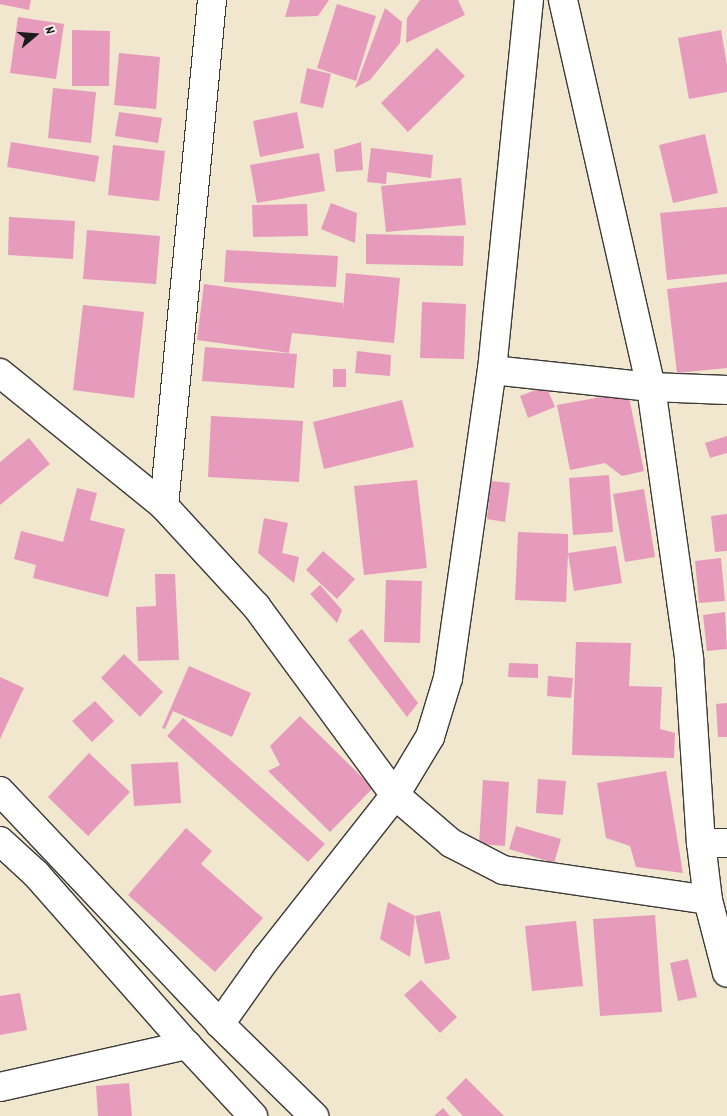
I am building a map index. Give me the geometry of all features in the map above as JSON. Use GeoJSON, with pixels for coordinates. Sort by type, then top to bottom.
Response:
{"type":"FeatureCollection","features":[{"type":"Feature","properties":{"kind":"street"},"geometry":{"type":"LineString","coordinates":[[164,506],[212,0]]}},
{"type":"Feature","properties":{"kind":"street"},"geometry":{"type":"LineString","coordinates":[[220,1024],[266,958],[395,795],[430,737],[448,678],[492,370],[529,0]]}},
{"type":"Feature","properties":{"kind":"street"},"geometry":{"type":"LineString","coordinates":[[563,0],[650,386],[714,843],[708,900],[727,973]]}},
{"type":"Feature","properties":{"kind":"street"},"geometry":{"type":"LineString","coordinates":[[492,370],[650,386],[727,390]]}},
{"type":"Feature","properties":{"kind":"street"},"geometry":{"type":"LineString","coordinates":[[0,372],[164,506],[256,606],[395,795],[451,843],[503,870],[708,900]]}},
{"type":"Feature","properties":{"kind":"street"},"geometry":{"type":"LineString","coordinates":[[0,791],[220,1024],[314,1116]]}},
{"type":"Feature","properties":{"kind":"street"},"geometry":{"type":"LineString","coordinates":[[0,841],[36,874],[187,1045],[254,1116]]}},
{"type":"Feature","properties":{"kind":"street"},"geometry":{"type":"LineString","coordinates":[[0,1087],[187,1045]]}},
{"type":"Feature","properties":{"kind":"building"},"geometry":{"type":"Polygon","coordinates":[[[0,0],[31,0],[29,10],[0,4],[0,0]]]}},
{"type":"Feature","properties":{"kind":"building"},"geometry":{"type":"Polygon","coordinates":[[[290,0],[329,0],[318,16],[285,17],[290,0]]]}},
{"type":"Feature","properties":{"kind":"building"},"geometry":{"type":"Polygon","coordinates":[[[420,0],[458,0],[465,15],[406,43],[407,18],[420,0]]]}},
{"type":"Feature","properties":{"kind":"building"},"geometry":{"type":"Polygon","coordinates":[[[337,4],[376,16],[356,81],[317,68],[337,4]]]}},
{"type":"Feature","properties":{"kind":"building"},"geometry":{"type":"Polygon","coordinates":[[[385,8],[402,22],[400,43],[370,80],[355,88],[385,8]]]}},
{"type":"Feature","properties":{"kind":"building"},"geometry":{"type":"Polygon","coordinates":[[[18,17],[64,24],[56,79],[10,73],[18,17]]]}},
{"type":"Feature","properties":{"kind":"building"},"geometry":{"type":"Polygon","coordinates":[[[72,30],[110,31],[109,86],[72,86],[72,30]]]}},
{"type":"Feature","properties":{"kind":"building"},"geometry":{"type":"Polygon","coordinates":[[[721,30],[727,65],[727,92],[689,99],[678,38],[721,30]]]}},
{"type":"Feature","properties":{"kind":"building"},"geometry":{"type":"Polygon","coordinates":[[[437,48],[465,76],[408,132],[381,103],[437,48]]]}},
{"type":"Feature","properties":{"kind":"building"},"geometry":{"type":"Polygon","coordinates":[[[119,53],[160,57],[156,109],[114,105],[119,53]]]}},
{"type":"Feature","properties":{"kind":"building"},"geometry":{"type":"Polygon","coordinates":[[[307,68],[331,74],[323,108],[300,103],[307,68]]]}},
{"type":"Feature","properties":{"kind":"building"},"geometry":{"type":"Polygon","coordinates":[[[53,88],[96,92],[91,143],[48,138],[53,88]]]}},
{"type":"Feature","properties":{"kind":"building"},"geometry":{"type":"Polygon","coordinates":[[[119,112],[162,118],[158,143],[115,136],[119,112]]]}},
{"type":"Feature","properties":{"kind":"building"},"geometry":{"type":"Polygon","coordinates":[[[297,112],[304,148],[260,157],[253,121],[297,112]]]}},
{"type":"Feature","properties":{"kind":"building"},"geometry":{"type":"Polygon","coordinates":[[[705,134],[718,193],[673,203],[659,145],[705,134]]]}},
{"type":"Feature","properties":{"kind":"building"},"geometry":{"type":"Polygon","coordinates":[[[11,142],[99,156],[95,182],[7,167],[11,142]]]}},
{"type":"Feature","properties":{"kind":"building"},"geometry":{"type":"Polygon","coordinates":[[[361,142],[363,170],[336,172],[334,150],[361,142]]]}},
{"type":"Feature","properties":{"kind":"building"},"geometry":{"type":"Polygon","coordinates":[[[113,145],[165,151],[159,201],[108,195],[113,145]]]}},
{"type":"Feature","properties":{"kind":"building"},"geometry":{"type":"Polygon","coordinates":[[[371,148],[433,155],[431,178],[387,172],[386,184],[367,182],[371,148]]]}},
{"type":"Feature","properties":{"kind":"building"},"geometry":{"type":"Polygon","coordinates":[[[319,153],[325,191],[257,203],[250,165],[319,153]]]}},
{"type":"Feature","properties":{"kind":"building"},"geometry":{"type":"Polygon","coordinates":[[[461,178],[466,225],[386,232],[381,186],[461,178]]]}},
{"type":"Feature","properties":{"kind":"building"},"geometry":{"type":"Polygon","coordinates":[[[331,203],[357,213],[355,243],[321,229],[331,203]]]}},
{"type":"Feature","properties":{"kind":"building"},"geometry":{"type":"Polygon","coordinates":[[[307,204],[308,236],[253,237],[252,205],[307,204]]]}},
{"type":"Feature","properties":{"kind":"building"},"geometry":{"type":"Polygon","coordinates":[[[727,207],[727,274],[667,280],[660,213],[727,207]]]}},
{"type":"Feature","properties":{"kind":"building"},"geometry":{"type":"Polygon","coordinates":[[[9,217],[75,221],[73,259],[8,255],[9,217]]]}},
{"type":"Feature","properties":{"kind":"building"},"geometry":{"type":"Polygon","coordinates":[[[87,230],[160,236],[156,284],[83,279],[87,230]]]}},
{"type":"Feature","properties":{"kind":"building"},"geometry":{"type":"Polygon","coordinates":[[[366,234],[464,236],[463,266],[366,264],[366,234]]]}},
{"type":"Feature","properties":{"kind":"building"},"geometry":{"type":"Polygon","coordinates":[[[226,250],[338,256],[336,287],[224,282],[226,250]]]}},
{"type":"Feature","properties":{"kind":"building"},"geometry":{"type":"Polygon","coordinates":[[[346,273],[400,278],[394,343],[292,333],[289,353],[197,340],[204,284],[343,303],[343,310],[346,273]]]}},
{"type":"Feature","properties":{"kind":"building"},"geometry":{"type":"Polygon","coordinates":[[[727,282],[727,368],[677,373],[667,289],[727,282]]]}},
{"type":"Feature","properties":{"kind":"building"},"geometry":{"type":"Polygon","coordinates":[[[422,302],[466,304],[464,359],[420,358],[422,302]]]}},
{"type":"Feature","properties":{"kind":"building"},"geometry":{"type":"Polygon","coordinates":[[[83,305],[144,312],[134,398],[73,390],[83,305]]]}},
{"type":"Feature","properties":{"kind":"building"},"geometry":{"type":"Polygon","coordinates":[[[205,347],[297,354],[294,388],[202,381],[205,347]]]}},
{"type":"Feature","properties":{"kind":"building"},"geometry":{"type":"Polygon","coordinates":[[[357,351],[391,355],[390,376],[355,373],[357,351]]]}},
{"type":"Feature","properties":{"kind":"building"},"geometry":{"type":"Polygon","coordinates":[[[333,369],[346,369],[346,387],[333,387],[333,369]]]}},
{"type":"Feature","properties":{"kind":"building"},"geometry":{"type":"Polygon","coordinates":[[[546,386],[555,407],[528,418],[520,396],[546,386]]]}},
{"type":"Feature","properties":{"kind":"building"},"geometry":{"type":"Polygon","coordinates":[[[628,392],[644,471],[622,476],[605,463],[570,470],[557,405],[628,392]]]}},
{"type":"Feature","properties":{"kind":"building"},"geometry":{"type":"Polygon","coordinates":[[[402,400],[414,447],[324,469],[313,422],[402,400]]]}},
{"type":"Feature","properties":{"kind":"building"},"geometry":{"type":"Polygon","coordinates":[[[211,416],[303,421],[299,482],[208,477],[211,416]]]}},
{"type":"Feature","properties":{"kind":"building"},"geometry":{"type":"Polygon","coordinates":[[[727,436],[727,453],[710,458],[705,443],[727,436]]]}},
{"type":"Feature","properties":{"kind":"building"},"geometry":{"type":"Polygon","coordinates":[[[29,438],[50,464],[0,505],[0,462],[29,438]]]}},
{"type":"Feature","properties":{"kind":"building"},"geometry":{"type":"Polygon","coordinates":[[[609,475],[613,532],[573,535],[569,478],[609,475]]]}},
{"type":"Feature","properties":{"kind":"building"},"geometry":{"type":"Polygon","coordinates":[[[417,480],[427,568],[364,575],[354,486],[417,480]]]}},
{"type":"Feature","properties":{"kind":"building"},"geometry":{"type":"Polygon","coordinates":[[[491,481],[510,483],[505,522],[487,519],[491,481]]]}},
{"type":"Feature","properties":{"kind":"building"},"geometry":{"type":"Polygon","coordinates":[[[77,488],[97,493],[90,520],[125,529],[108,597],[33,578],[36,565],[14,559],[21,531],[63,542],[77,488]]]}},
{"type":"Feature","properties":{"kind":"building"},"geometry":{"type":"Polygon","coordinates":[[[644,489],[655,557],[625,562],[613,494],[644,489]]]}},
{"type":"Feature","properties":{"kind":"building"},"geometry":{"type":"Polygon","coordinates":[[[727,514],[727,551],[715,552],[711,516],[727,514]]]}},
{"type":"Feature","properties":{"kind":"building"},"geometry":{"type":"Polygon","coordinates":[[[264,518],[288,523],[282,553],[299,557],[294,583],[258,553],[264,518]]]}},
{"type":"Feature","properties":{"kind":"building"},"geometry":{"type":"Polygon","coordinates":[[[518,532],[568,534],[566,602],[515,600],[518,532]]]}},
{"type":"Feature","properties":{"kind":"building"},"geometry":{"type":"Polygon","coordinates":[[[616,546],[622,583],[574,591],[568,553],[616,546]]]}},
{"type":"Feature","properties":{"kind":"building"},"geometry":{"type":"Polygon","coordinates":[[[323,551],[355,579],[337,599],[306,570],[323,551]]]}},
{"type":"Feature","properties":{"kind":"building"},"geometry":{"type":"Polygon","coordinates":[[[721,558],[725,601],[699,603],[695,561],[721,558]]]}},
{"type":"Feature","properties":{"kind":"building"},"geometry":{"type":"Polygon","coordinates":[[[155,574],[175,574],[179,660],[138,661],[136,607],[156,606],[155,574]]]}},
{"type":"Feature","properties":{"kind":"building"},"geometry":{"type":"Polygon","coordinates":[[[386,580],[422,581],[420,643],[384,642],[386,580]]]}},
{"type":"Feature","properties":{"kind":"building"},"geometry":{"type":"Polygon","coordinates":[[[320,585],[342,610],[337,623],[310,594],[320,585]]]}},
{"type":"Feature","properties":{"kind":"building"},"geometry":{"type":"Polygon","coordinates":[[[725,612],[727,649],[707,651],[703,615],[725,612]]]}},
{"type":"Feature","properties":{"kind":"building"},"geometry":{"type":"Polygon","coordinates":[[[362,629],[418,703],[407,717],[348,640],[362,629]]]}},
{"type":"Feature","properties":{"kind":"building"},"geometry":{"type":"Polygon","coordinates":[[[576,642],[631,643],[629,686],[662,687],[660,729],[675,733],[674,758],[572,755],[576,642]]]}},
{"type":"Feature","properties":{"kind":"building"},"geometry":{"type":"Polygon","coordinates":[[[124,654],[163,692],[140,717],[101,678],[124,654]]]}},
{"type":"Feature","properties":{"kind":"building"},"geometry":{"type":"Polygon","coordinates":[[[509,663],[538,664],[538,678],[508,677],[509,663]]]}},
{"type":"Feature","properties":{"kind":"building"},"geometry":{"type":"Polygon","coordinates":[[[189,666],[251,693],[232,737],[173,711],[165,729],[162,728],[189,666]]]}},
{"type":"Feature","properties":{"kind":"building"},"geometry":{"type":"Polygon","coordinates":[[[548,676],[573,678],[571,698],[547,696],[548,676]]]}},
{"type":"Feature","properties":{"kind":"building"},"geometry":{"type":"Polygon","coordinates":[[[0,677],[24,688],[0,739],[0,677]]]}},
{"type":"Feature","properties":{"kind":"building"},"geometry":{"type":"Polygon","coordinates":[[[95,701],[114,721],[92,742],[72,721],[95,701]]]}},
{"type":"Feature","properties":{"kind":"building"},"geometry":{"type":"Polygon","coordinates":[[[727,703],[727,737],[718,737],[716,704],[727,703]]]}},
{"type":"Feature","properties":{"kind":"building"},"geometry":{"type":"Polygon","coordinates":[[[300,716],[373,788],[330,832],[268,771],[280,765],[270,746],[300,716]]]}},
{"type":"Feature","properties":{"kind":"building"},"geometry":{"type":"Polygon","coordinates":[[[183,718],[325,844],[308,862],[167,736],[183,718]]]}},
{"type":"Feature","properties":{"kind":"building"},"geometry":{"type":"Polygon","coordinates":[[[89,753],[130,792],[88,836],[48,797],[89,753]]]}},
{"type":"Feature","properties":{"kind":"building"},"geometry":{"type":"Polygon","coordinates":[[[178,762],[181,803],[134,806],[131,764],[178,762]]]}},
{"type":"Feature","properties":{"kind":"building"},"geometry":{"type":"Polygon","coordinates":[[[666,771],[683,873],[636,867],[630,846],[606,838],[597,783],[666,771]]]}},
{"type":"Feature","properties":{"kind":"building"},"geometry":{"type":"Polygon","coordinates":[[[538,779],[566,781],[563,815],[536,813],[538,779]]]}},
{"type":"Feature","properties":{"kind":"building"},"geometry":{"type":"Polygon","coordinates":[[[483,780],[509,782],[505,846],[479,844],[483,780]]]}},
{"type":"Feature","properties":{"kind":"building"},"geometry":{"type":"Polygon","coordinates":[[[516,826],[561,839],[554,863],[509,849],[516,826]]]}},
{"type":"Feature","properties":{"kind":"building"},"geometry":{"type":"Polygon","coordinates":[[[186,828],[212,851],[201,864],[263,918],[215,972],[128,895],[186,828]]]}},
{"type":"Feature","properties":{"kind":"building"},"geometry":{"type":"Polygon","coordinates":[[[388,902],[415,916],[410,957],[380,939],[388,902]]]}},
{"type":"Feature","properties":{"kind":"building"},"geometry":{"type":"Polygon","coordinates":[[[440,911],[450,959],[425,964],[415,916],[440,911]]]}},
{"type":"Feature","properties":{"kind":"building"},"geometry":{"type":"Polygon","coordinates":[[[655,915],[662,1012],[600,1016],[593,919],[655,915]]]}},
{"type":"Feature","properties":{"kind":"building"},"geometry":{"type":"Polygon","coordinates":[[[576,921],[583,986],[532,991],[525,926],[576,921]]]}},
{"type":"Feature","properties":{"kind":"building"},"geometry":{"type":"Polygon","coordinates":[[[688,959],[697,997],[678,1001],[670,963],[688,959]]]}},
{"type":"Feature","properties":{"kind":"building"},"geometry":{"type":"Polygon","coordinates":[[[421,980],[457,1017],[440,1033],[404,995],[421,980]]]}},
{"type":"Feature","properties":{"kind":"building"},"geometry":{"type":"Polygon","coordinates":[[[20,993],[27,1030],[0,1035],[0,996],[20,993]]]}},
{"type":"Feature","properties":{"kind":"building"},"geometry":{"type":"Polygon","coordinates":[[[466,1078],[504,1116],[463,1116],[446,1098],[466,1078]]]}},
{"type":"Feature","properties":{"kind":"building"},"geometry":{"type":"Polygon","coordinates":[[[129,1083],[132,1116],[98,1116],[96,1086],[129,1083]]]}},
{"type":"Feature","properties":{"kind":"building"},"geometry":{"type":"Polygon","coordinates":[[[443,1108],[450,1116],[434,1116],[443,1108]]]}}]}
